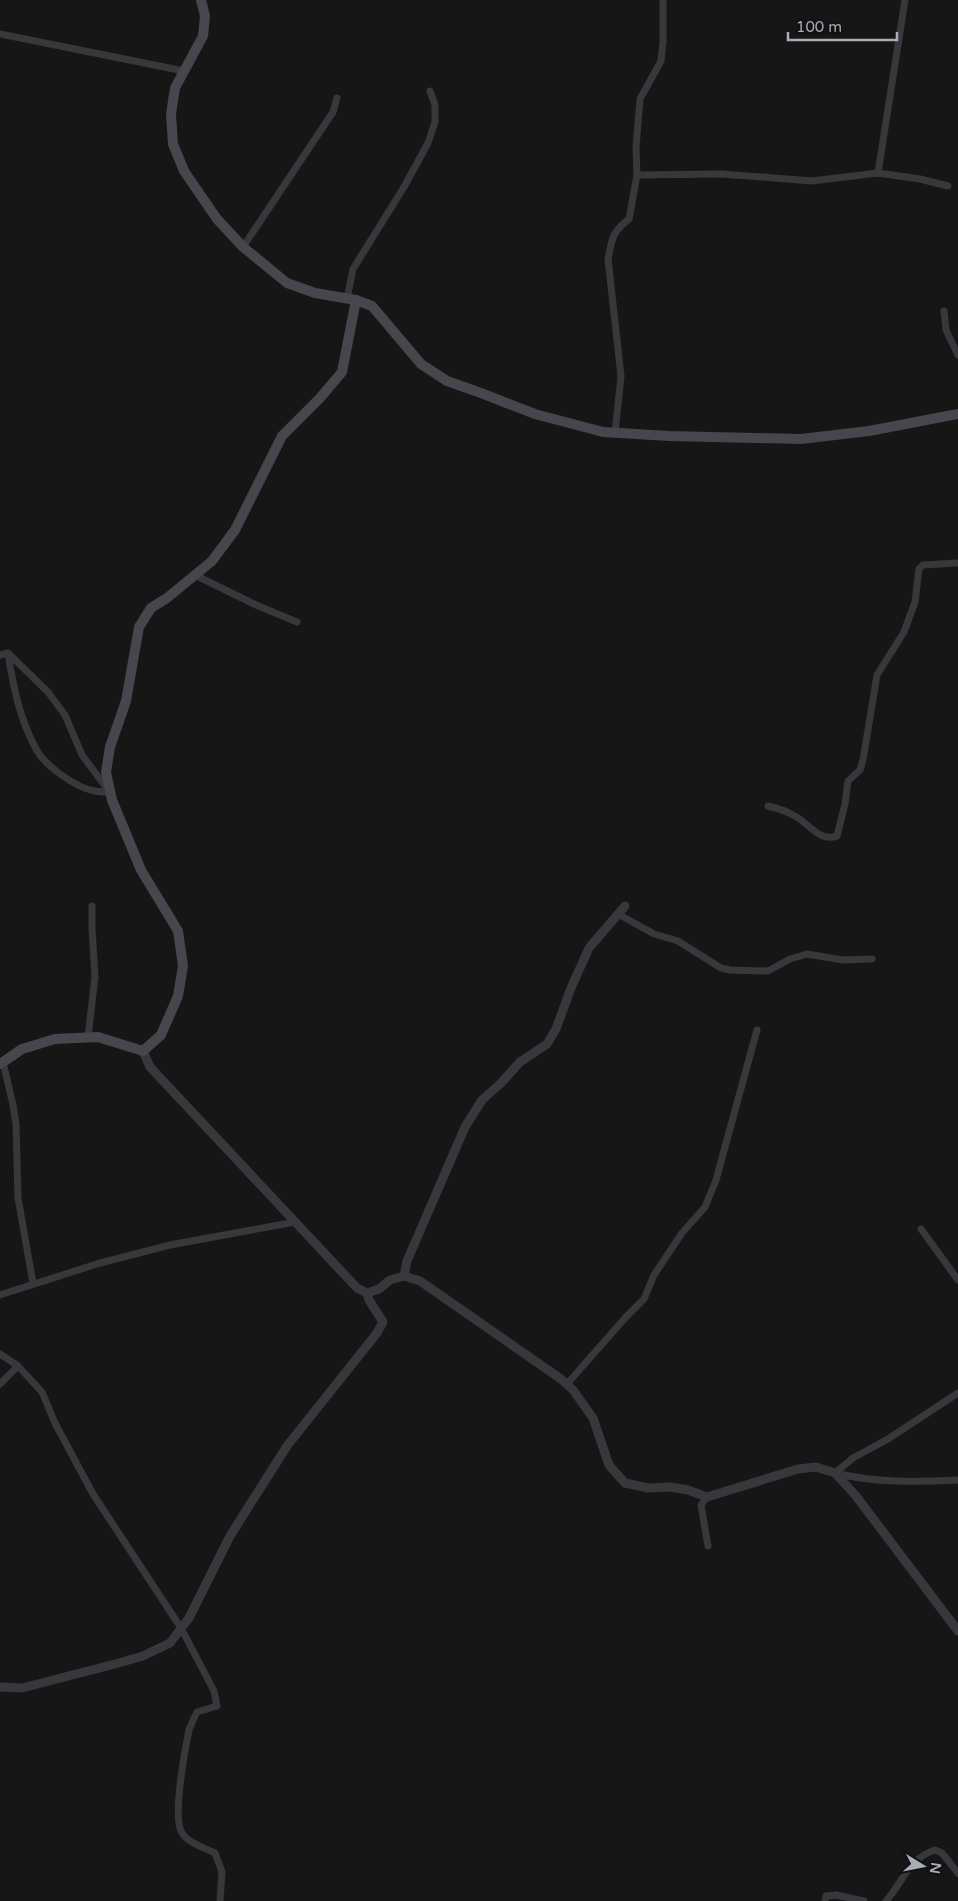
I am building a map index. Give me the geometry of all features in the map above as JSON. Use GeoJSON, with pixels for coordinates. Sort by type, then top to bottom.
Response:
{"type":"FeatureCollection","features":[{"type":"Feature","properties":{"kind":"main road"},"geometry":{"type":"LineString","coordinates":[[201,0],[205,16],[203,36],[175,88],[171,114],[173,144],[184,171],[217,219],[243,247],[286,283],[315,293],[372,306],[422,364],[446,382],[535,414],[603,432],[615,433],[801,439],[868,431],[958,414]]}},
{"type":"Feature","properties":{"kind":"main road"},"geometry":{"type":"LineString","coordinates":[[1,1063],[22,1049],[56,1039],[98,1037],[143,1051],[161,1035],[178,996],[184,966],[178,931],[141,870],[110,792],[106,772],[110,747],[126,701],[139,627],[151,608],[167,598],[212,561],[235,530],[282,436],[320,398],[342,372],[351,300]]}},
{"type":"Feature","properties":{"kind":"street"},"geometry":{"type":"LineString","coordinates":[[615,433],[621,376],[608,259],[611,242],[618,228],[629,219],[637,175],[636,147],[640,99],[660,61],[663,42],[663,0]]}},
{"type":"Feature","properties":{"kind":"street"},"geometry":{"type":"LineString","coordinates":[[878,173],[905,0]]}},
{"type":"Feature","properties":{"kind":"street"},"geometry":{"type":"LineString","coordinates":[[0,34],[184,70]]}},
{"type":"Feature","properties":{"kind":"street"},"geometry":{"type":"LineString","coordinates":[[351,300],[353,269],[428,143],[435,122],[435,105],[430,92]]}},
{"type":"Feature","properties":{"kind":"street"},"geometry":{"type":"LineString","coordinates":[[243,247],[333,112],[337,98]]}},
{"type":"Feature","properties":{"kind":"street"},"geometry":{"type":"LineString","coordinates":[[637,175],[722,174],[812,181],[878,173],[920,179],[948,186]]}},
{"type":"Feature","properties":{"kind":"street"},"geometry":{"type":"LineString","coordinates":[[944,311],[946,330],[958,355]]}},
{"type":"Feature","properties":{"kind":"street"},"geometry":{"type":"LineString","coordinates":[[768,806],[792,814],[816,833],[826,837],[836,836],[845,804],[848,781],[860,770],[877,675],[904,632],[914,602],[919,570],[923,565],[958,563]]}},
{"type":"Feature","properties":{"kind":"street"},"geometry":{"type":"LineString","coordinates":[[195,575],[256,605],[297,622]]}},
{"type":"Feature","properties":{"kind":"street"},"geometry":{"type":"LineString","coordinates":[[4,654],[54,700],[65,715],[82,755],[110,792]]}},
{"type":"Feature","properties":{"kind":"street"},"geometry":{"type":"LineString","coordinates":[[4,654],[24,723],[37,751],[51,766],[73,783],[95,792],[110,792]]}},
{"type":"Feature","properties":{"kind":"street"},"geometry":{"type":"LineString","coordinates":[[88,1037],[95,977],[92,906]]}},
{"type":"Feature","properties":{"kind":"street"},"geometry":{"type":"LineString","coordinates":[[404,1276],[406,1261],[465,1127],[482,1100],[502,1083],[520,1062],[547,1044],[556,1029],[571,988],[589,948],[625,906]]}},
{"type":"Feature","properties":{"kind":"street"},"geometry":{"type":"LineString","coordinates":[[618,914],[654,934],[678,941],[721,968],[730,970],[768,971],[790,959],[807,954],[843,960],[872,959]]}},
{"type":"Feature","properties":{"kind":"street"},"geometry":{"type":"LineString","coordinates":[[567,1384],[644,1299],[654,1275],[665,1258],[705,1207],[716,1180],[757,1030]]}},
{"type":"Feature","properties":{"kind":"street"},"geometry":{"type":"LineString","coordinates":[[143,1051],[150,1067],[357,1288],[367,1293],[379,1289],[390,1280],[404,1276],[420,1281],[567,1384],[593,1418],[609,1465],[625,1483],[648,1488],[671,1487],[688,1490],[707,1497]]}},
{"type":"Feature","properties":{"kind":"street"},"geometry":{"type":"LineString","coordinates":[[1,1063],[13,1105],[18,1198],[33,1283]]}},
{"type":"Feature","properties":{"kind":"street"},"geometry":{"type":"LineString","coordinates":[[0,1295],[100,1263],[170,1245],[295,1222]]}},
{"type":"Feature","properties":{"kind":"street"},"geometry":{"type":"LineString","coordinates":[[921,1229],[958,1280]]}},
{"type":"Feature","properties":{"kind":"street"},"geometry":{"type":"LineString","coordinates":[[0,1687],[22,1688],[143,1656],[170,1643],[189,1618],[230,1536],[287,1446],[377,1333],[383,1322],[369,1300],[367,1293]]}},
{"type":"Feature","properties":{"kind":"street"},"geometry":{"type":"LineString","coordinates":[[0,1354],[18,1366],[42,1392],[55,1424],[92,1494],[181,1628],[214,1691],[217,1706],[197,1712],[190,1728],[178,1804],[178,1819],[180,1832],[185,1838],[215,1853],[222,1872],[220,1901]]}},
{"type":"Feature","properties":{"kind":"street"},"geometry":{"type":"LineString","coordinates":[[0,1384],[18,1366]]}},
{"type":"Feature","properties":{"kind":"street"},"geometry":{"type":"LineString","coordinates":[[835,1473],[853,1458],[888,1439],[958,1393]]}},
{"type":"Feature","properties":{"kind":"street"},"geometry":{"type":"LineString","coordinates":[[708,1546],[701,1505],[707,1497],[798,1469],[816,1467],[866,1479],[918,1482],[958,1480]]}},
{"type":"Feature","properties":{"kind":"street"},"geometry":{"type":"LineString","coordinates":[[835,1473],[856,1496],[958,1631]]}},
{"type":"Feature","properties":{"kind":"street"},"geometry":{"type":"LineString","coordinates":[[886,1901],[896,1890],[914,1861],[926,1853],[935,1850],[942,1854],[958,1873]]}},
{"type":"Feature","properties":{"kind":"street"},"geometry":{"type":"LineString","coordinates":[[825,1901],[826,1896],[836,1894],[864,1901]]}}]}
